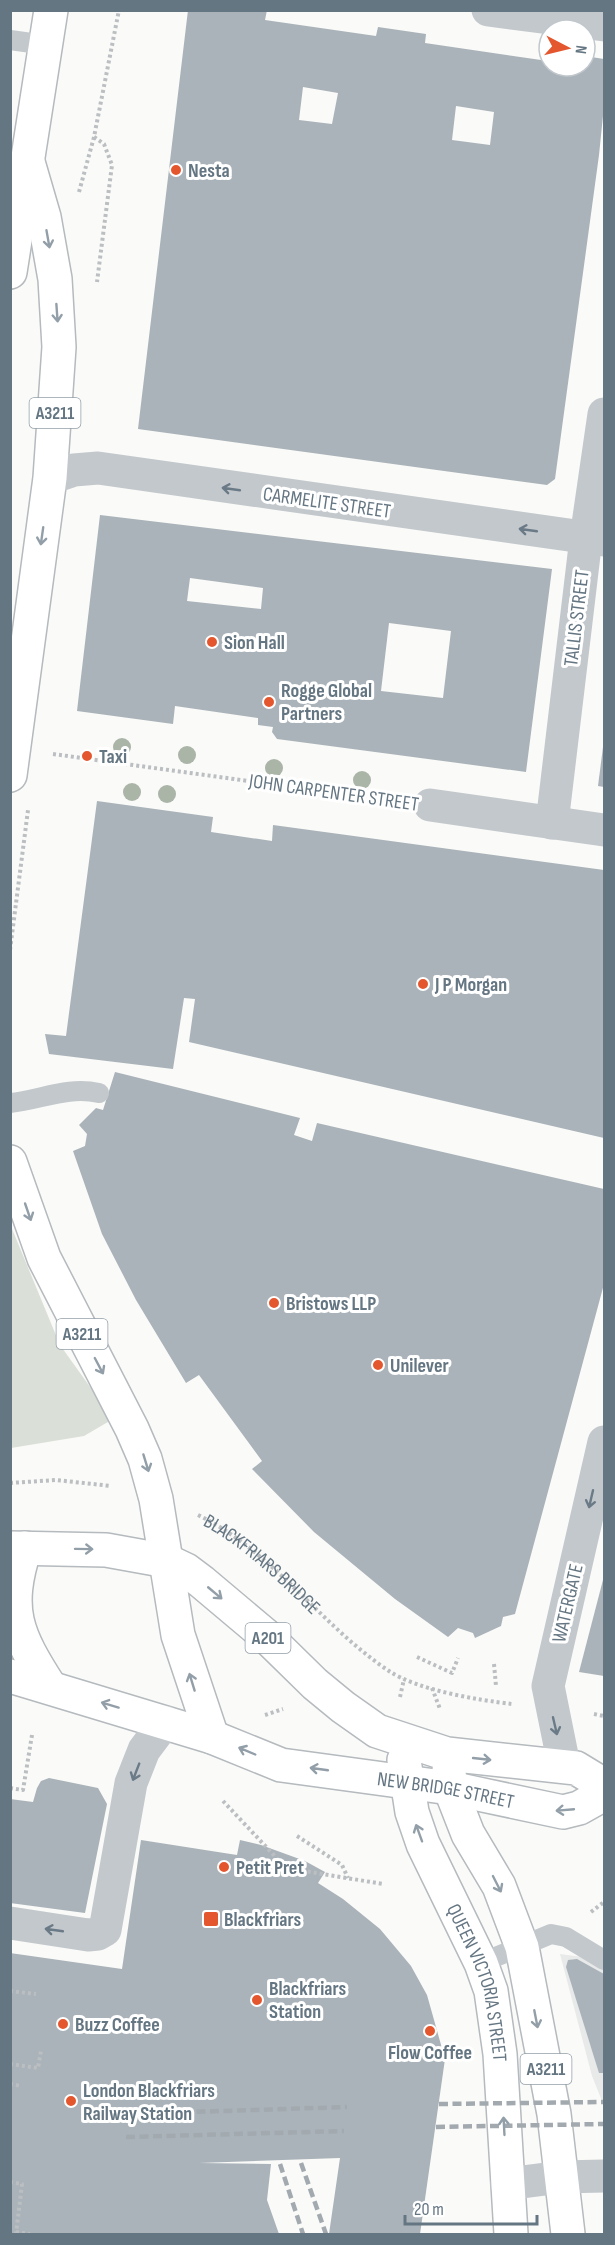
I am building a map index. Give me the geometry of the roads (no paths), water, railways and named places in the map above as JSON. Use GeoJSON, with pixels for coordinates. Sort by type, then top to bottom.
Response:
{"type":"FeatureCollection","features":[{"type":"Feature","properties":{"kind":"main road","name":"A3211"},"geometry":{"type":"LineString","coordinates":[[10,272],[51,10]]}},
{"type":"Feature","properties":{"kind":"main road","name":"A3211"},"geometry":{"type":"LineString","coordinates":[[10,775],[50,478],[59,337],[54,279],[44,217],[28,162]]}},
{"type":"Feature","properties":{"kind":"main road","name":"A3211"},"geometry":{"type":"LineString","coordinates":[[10,1162],[44,1258],[132,1429],[145,1459],[156,1499],[167,1561]]}},
{"type":"Feature","properties":{"kind":"main road","name":"A201"},"geometry":{"type":"LineString","coordinates":[[18,1548],[106,1550],[167,1561]]}},
{"type":"Feature","properties":{"kind":"main road"},"geometry":{"type":"LineString","coordinates":[[18,1548],[15,1618],[20,1636],[50,1687]]}},
{"type":"Feature","properties":{"kind":"main road","name":"NEW BRIDGE STREET"},"geometry":{"type":"LineString","coordinates":[[167,1561],[202,1582],[265,1635],[315,1684],[364,1723],[402,1740],[447,1754],[484,1760],[576,1768],[604,1785]]}},
{"type":"Feature","properties":{"kind":"main road"},"geometry":{"type":"LineString","coordinates":[[167,1561],[178,1635],[212,1737]]}},
{"type":"Feature","properties":{"kind":"main road"},"geometry":{"type":"LineString","coordinates":[[10,1676],[212,1737]]}},
{"type":"Feature","properties":{"kind":"main road","name":"NEW BRIDGE STREET"},"geometry":{"type":"LineString","coordinates":[[212,1737],[281,1765],[450,1788],[563,1812],[579,1808],[604,1794]]}},
{"type":"Feature","properties":{"kind":"main road","name":"QUEEN VICTORIA STREET"},"geometry":{"type":"LineString","coordinates":[[402,1740],[412,1812],[423,1844],[481,1963],[491,1991],[500,2054],[510,2235]]}},
{"type":"Feature","properties":{"kind":"main road","name":"A3211"},"geometry":{"type":"LineString","coordinates":[[447,1754],[450,1788],[468,1834],[499,1886],[522,1947],[554,2114],[568,2235]]}},
{"type":"Feature","properties":{"kind":"street"},"geometry":{"type":"LineString","coordinates":[[488,10],[604,25]]}},
{"type":"Feature","properties":{"kind":"street","name":"TALLIS STREET"},"geometry":{"type":"LineString","coordinates":[[552,823],[595,539],[604,414]]}},
{"type":"Feature","properties":{"kind":"street","name":"CARMELITE STREET"},"geometry":{"type":"LineString","coordinates":[[50,478],[74,470],[98,468],[595,539]]}},
{"type":"Feature","properties":{"kind":"street","name":"JOHN CARPENTER STREET"},"geometry":{"type":"LineString","coordinates":[[430,805],[604,830]]}},
{"type":"Feature","properties":{"kind":"street","name":"WATERGATE"},"geometry":{"type":"LineString","coordinates":[[564,1766],[548,1686],[604,1442]]}},
{"type":"Feature","properties":{"kind":"street"},"geometry":{"type":"LineString","coordinates":[[10,1923],[88,1935],[98,1935],[105,1930],[131,1783],[144,1750],[165,1722]]}},
{"type":"Feature","properties":{"kind":"street"},"geometry":{"type":"LineString","coordinates":[[507,2184],[561,2177],[604,2176]]}},
{"type":"Feature","properties":{"kind":"lane"},"geometry":{"type":"LineString","coordinates":[[10,40],[46,45]]}},
{"type":"Feature","properties":{"kind":"lane"},"geometry":{"type":"LineString","coordinates":[[10,1103],[60,1092],[83,1090],[99,1093]]}},
{"type":"Feature","properties":{"kind":"lane"},"geometry":{"type":"LineString","coordinates":[[481,1963],[551,1934],[566,1937],[604,1960]]}},
{"type":"Feature","properties":{"kind":"railway"},"geometry":{"type":"LineString","coordinates":[[439,2104],[604,2102]]}},
{"type":"Feature","properties":{"kind":"railway"},"geometry":{"type":"LineString","coordinates":[[129,2114],[347,2107]]}},
{"type":"Feature","properties":{"kind":"railway"},"geometry":{"type":"LineString","coordinates":[[436,2127],[604,2124]]}},
{"type":"Feature","properties":{"kind":"railway"},"geometry":{"type":"LineString","coordinates":[[126,2137],[344,2131]]}},
{"type":"Feature","properties":{"kind":"railway"},"geometry":{"type":"LineString","coordinates":[[301,2163],[326,2234]]}},
{"type":"Feature","properties":{"kind":"railway"},"geometry":{"type":"LineString","coordinates":[[280,2164],[303,2234]]}},
{"type":"Feature","properties":{"kind":"place","name":"Nesta"},"geometry":{"type":"Point","coordinates":[176,170]}},
{"type":"Feature","properties":{"kind":"place","name":"Sion Hall"},"geometry":{"type":"Point","coordinates":[212,642]}},
{"type":"Feature","properties":{"kind":"place","name":"Rogge Global Partners"},"geometry":{"type":"Point","coordinates":[269,702]}},
{"type":"Feature","properties":{"kind":"place","name":"Taxi"},"geometry":{"type":"Point","coordinates":[87,756]}},
{"type":"Feature","properties":{"kind":"place","name":"J P Morgan"},"geometry":{"type":"Point","coordinates":[423,984]}},
{"type":"Feature","properties":{"kind":"place","name":"Bristows LLP"},"geometry":{"type":"Point","coordinates":[274,1303]}},
{"type":"Feature","properties":{"kind":"place","name":"Unilever"},"geometry":{"type":"Point","coordinates":[378,1365]}},
{"type":"Feature","properties":{"kind":"place","name":"Petit Pret"},"geometry":{"type":"Point","coordinates":[224,1867]}},
{"type":"Feature","properties":{"kind":"place","name":"Blackfriars"},"geometry":{"type":"Point","coordinates":[211,1919]}},
{"type":"Feature","properties":{"kind":"place","name":"Blackfriars Station"},"geometry":{"type":"Point","coordinates":[257,2000]}},
{"type":"Feature","properties":{"kind":"place","name":"Buzz Coffee"},"geometry":{"type":"Point","coordinates":[63,2024]}},
{"type":"Feature","properties":{"kind":"place","name":"Flow Coffee"},"geometry":{"type":"Point","coordinates":[430,2031]}},
{"type":"Feature","properties":{"kind":"place","name":"London Blackfriars Railway Station"},"geometry":{"type":"Point","coordinates":[71,2101]}}]}
